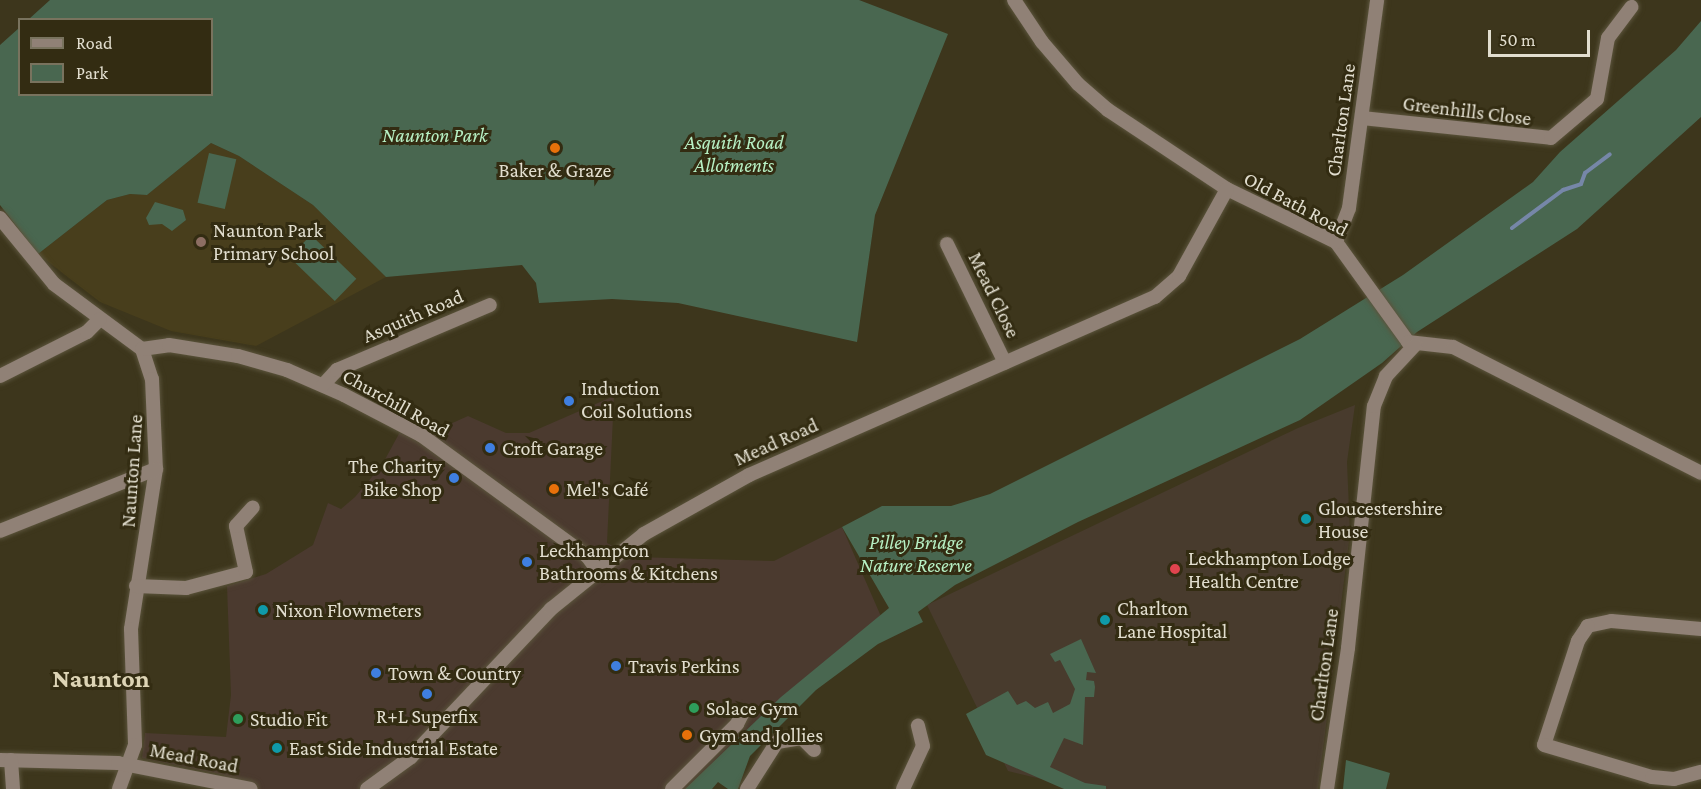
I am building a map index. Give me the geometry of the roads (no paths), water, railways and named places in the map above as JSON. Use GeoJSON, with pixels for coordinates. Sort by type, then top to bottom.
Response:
{"type":"FeatureCollection","features":[{"type":"Feature","properties":{"kind":"street","name":"Old Bath Road"},"geometry":{"type":"LineString","coordinates":[[1014,0],[1042,42],[1078,84],[1108,110],[1227,189],[1336,243],[1396,327],[1415,345]]}},
{"type":"Feature","properties":{"kind":"street","name":"Charlton Lane"},"geometry":{"type":"LineString","coordinates":[[1336,243],[1349,208],[1377,0]]}},
{"type":"Feature","properties":{"kind":"street","name":"Greenhills Close"},"geometry":{"type":"LineString","coordinates":[[1362,118],[1551,138],[1597,99],[1608,38],[1631,7]]}},
{"type":"Feature","properties":{"kind":"street","name":"Mead Road"},"geometry":{"type":"LineString","coordinates":[[367,789],[400,768],[551,609],[597,570],[661,523],[748,475],[1164,291],[1184,269],[1227,189]]}},
{"type":"Feature","properties":{"kind":"street"},"geometry":{"type":"LineString","coordinates":[[0,218],[54,284],[142,349]]}},
{"type":"Feature","properties":{"kind":"street","name":"Mead Close"},"geometry":{"type":"LineString","coordinates":[[947,244],[1005,363]]}},
{"type":"Feature","properties":{"kind":"street","name":"Asquith Road"},"geometry":{"type":"LineString","coordinates":[[322,385],[337,370],[490,305]]}},
{"type":"Feature","properties":{"kind":"street"},"geometry":{"type":"LineString","coordinates":[[0,376],[87,332],[100,319]]}},
{"type":"Feature","properties":{"kind":"street","name":"Churchill Road"},"geometry":{"type":"LineString","coordinates":[[142,349],[169,345],[238,356],[322,385],[421,435],[587,556],[597,570]]}},
{"type":"Feature","properties":{"kind":"street","name":"Charlton Lane"},"geometry":{"type":"LineString","coordinates":[[1328,789],[1348,648],[1374,406],[1386,376],[1415,345]]}},
{"type":"Feature","properties":{"kind":"street"},"geometry":{"type":"LineString","coordinates":[[1415,345],[1453,346],[1701,473]]}},
{"type":"Feature","properties":{"kind":"street","name":"Naunton Lane"},"geometry":{"type":"LineString","coordinates":[[119,789],[130,765],[136,720],[131,629],[156,469],[155,391],[142,349]]}},
{"type":"Feature","properties":{"kind":"street"},"geometry":{"type":"LineString","coordinates":[[0,531],[156,469]]}},
{"type":"Feature","properties":{"kind":"street"},"geometry":{"type":"LineString","coordinates":[[136,586],[186,588],[246,572],[236,526],[253,507]]}},
{"type":"Feature","properties":{"kind":"street"},"geometry":{"type":"LineString","coordinates":[[1701,629],[1599,621],[1588,626],[1578,641],[1544,745],[1652,777],[1674,779],[1701,772]]}},
{"type":"Feature","properties":{"kind":"street"},"geometry":{"type":"LineString","coordinates":[[672,789],[737,724],[742,714]]}},
{"type":"Feature","properties":{"kind":"street"},"geometry":{"type":"LineString","coordinates":[[903,789],[929,747],[918,726]]}},
{"type":"Feature","properties":{"kind":"street"},"geometry":{"type":"LineString","coordinates":[[747,789],[777,742],[802,738],[814,750]]}},
{"type":"Feature","properties":{"kind":"street","name":"Mead Road"},"geometry":{"type":"LineString","coordinates":[[6,760],[130,765],[250,789]]}},
{"type":"Feature","properties":{"kind":"street"},"geometry":{"type":"LineString","coordinates":[[6,760],[13,789]]}},
{"type":"Feature","properties":{"kind":"waterway"},"geometry":{"type":"LineString","coordinates":[[1512,228],[1563,190],[1581,184],[1585,173],[1610,154]]}},
{"type":"Feature","properties":{"kind":"place","name":"Baker & Graze"},"geometry":{"type":"Point","coordinates":[555,148]}},
{"type":"Feature","properties":{"kind":"place","name":"Naunton Park Primary School"},"geometry":{"type":"Point","coordinates":[201,242]}},
{"type":"Feature","properties":{"kind":"place","name":"Induction Coil Solutions"},"geometry":{"type":"Point","coordinates":[569,401]}},
{"type":"Feature","properties":{"kind":"place","name":"Croft Garage"},"geometry":{"type":"Point","coordinates":[490,448]}},
{"type":"Feature","properties":{"kind":"place","name":"The Charity Bike Shop"},"geometry":{"type":"Point","coordinates":[454,478]}},
{"type":"Feature","properties":{"kind":"place","name":"Mel's Café"},"geometry":{"type":"Point","coordinates":[554,489]}},
{"type":"Feature","properties":{"kind":"place","name":"Gloucestershire House"},"geometry":{"type":"Point","coordinates":[1306,519]}},
{"type":"Feature","properties":{"kind":"place","name":"Leckhampton Bathrooms & Kitchens"},"geometry":{"type":"Point","coordinates":[527,562]}},
{"type":"Feature","properties":{"kind":"place","name":"Leckhampton Lodge Health Centre"},"geometry":{"type":"Point","coordinates":[1175,569]}},
{"type":"Feature","properties":{"kind":"place","name":"Nixon Flowmeters"},"geometry":{"type":"Point","coordinates":[263,610]}},
{"type":"Feature","properties":{"kind":"place","name":"Charlton Lane Hospital"},"geometry":{"type":"Point","coordinates":[1105,620]}},
{"type":"Feature","properties":{"kind":"place","name":"Travis Perkins"},"geometry":{"type":"Point","coordinates":[616,666]}},
{"type":"Feature","properties":{"kind":"place","name":"Town & Country"},"geometry":{"type":"Point","coordinates":[376,673]}},
{"type":"Feature","properties":{"kind":"place","name":"R+L Superfix"},"geometry":{"type":"Point","coordinates":[427,694]}},
{"type":"Feature","properties":{"kind":"place","name":"Solace Gym"},"geometry":{"type":"Point","coordinates":[694,708]}},
{"type":"Feature","properties":{"kind":"place","name":"Studio Fit"},"geometry":{"type":"Point","coordinates":[238,719]}},
{"type":"Feature","properties":{"kind":"place","name":"Gym and Jollies"},"geometry":{"type":"Point","coordinates":[687,735]}},
{"type":"Feature","properties":{"kind":"place","name":"East Side Industrial Estate"},"geometry":{"type":"Point","coordinates":[277,748]}},
{"type":"Feature","properties":{"kind":"district","name":"Naunton"},"geometry":{"type":"Point","coordinates":[101,679]}},
{"type":"Feature","properties":{"kind":"park label","name":"Naunton Park"},"geometry":{"type":"Point","coordinates":[435,135]}},
{"type":"Feature","properties":{"kind":"park label","name":"Asquith Road Allotments"},"geometry":{"type":"Point","coordinates":[734,154]}},
{"type":"Feature","properties":{"kind":"park label","name":"Pilley Bridge Nature Reserve"},"geometry":{"type":"Point","coordinates":[916,554]}}]}
